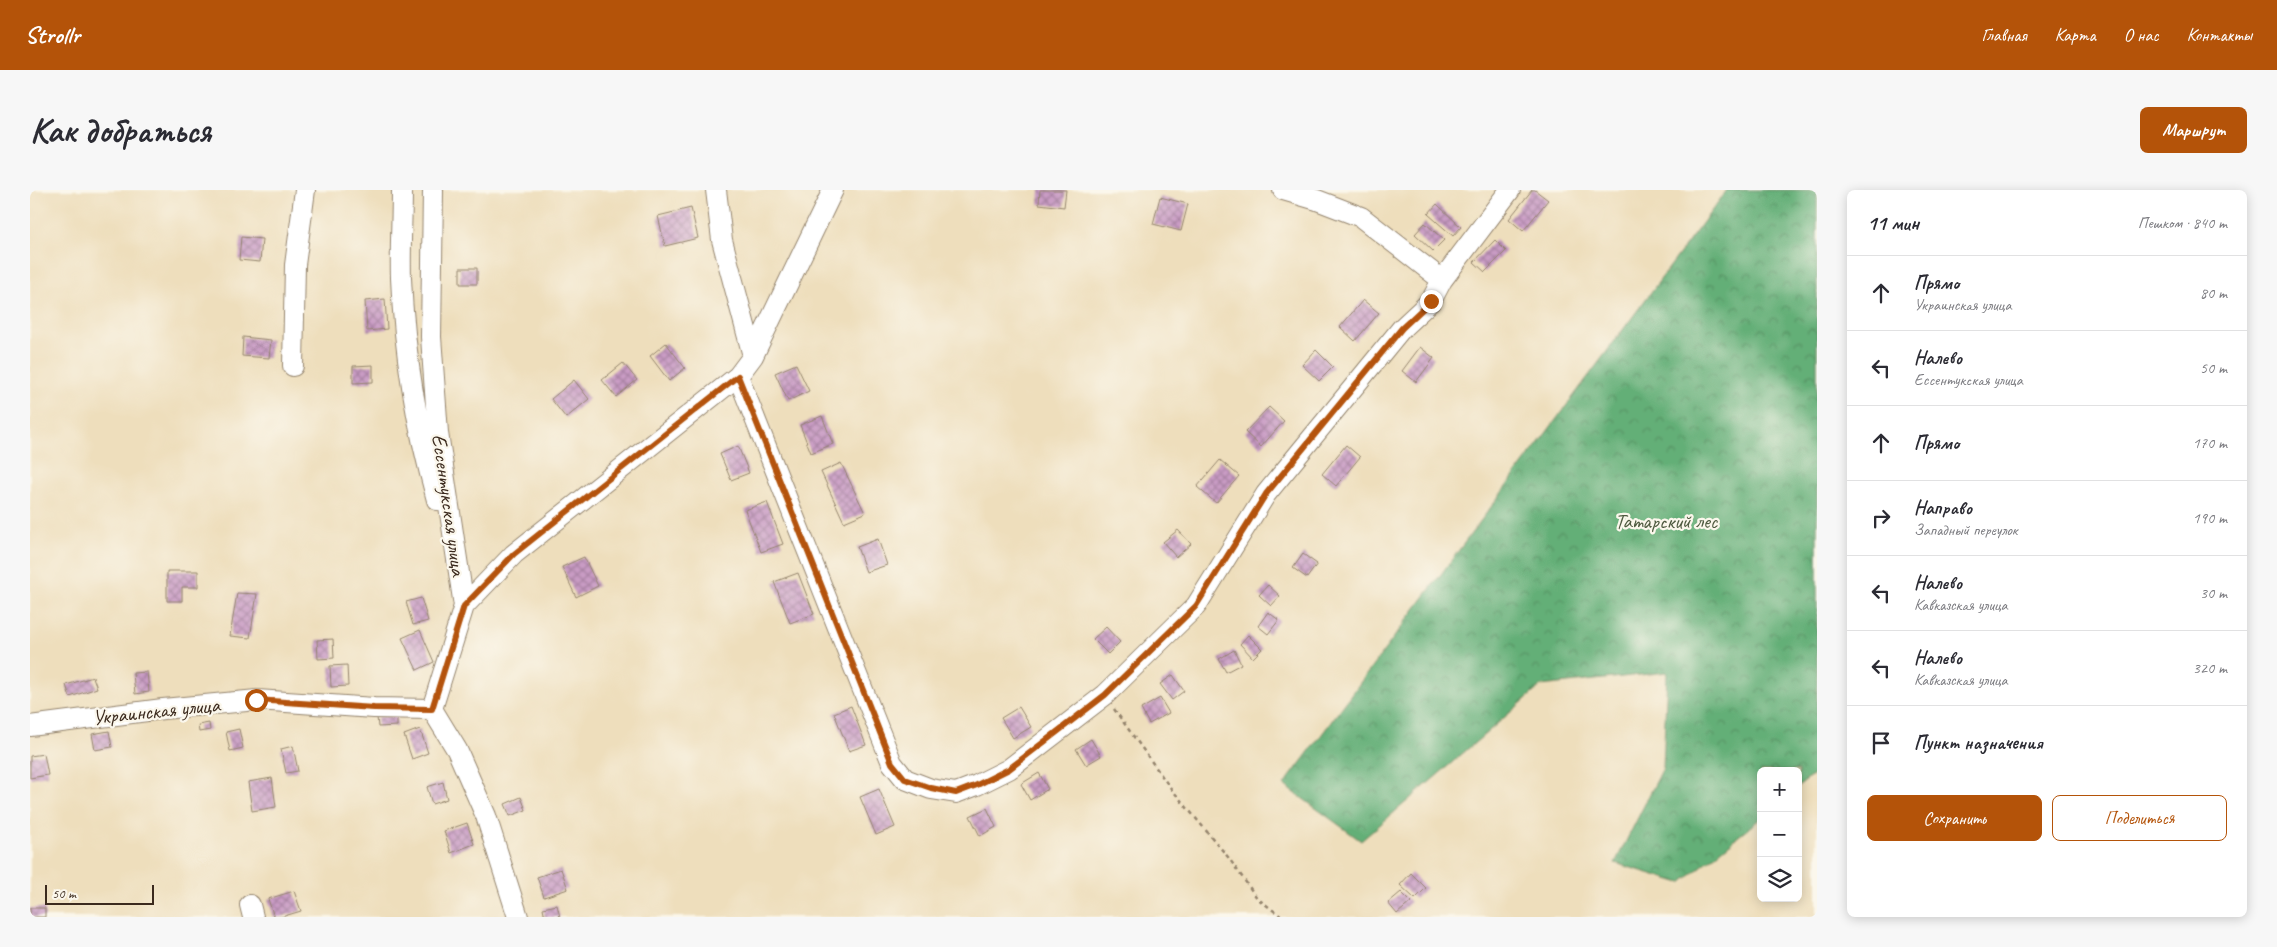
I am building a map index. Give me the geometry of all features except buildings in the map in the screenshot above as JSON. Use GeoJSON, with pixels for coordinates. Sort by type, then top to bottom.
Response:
{"type":"FeatureCollection","features":[{"type":"Feature","properties":{"kind":"street"},"geometry":{"type":"LineString","coordinates":[[293,366],[295,265],[305,190]]}},
{"type":"Feature","properties":{"kind":"street"},"geometry":{"type":"LineString","coordinates":[[402,190],[401,278],[408,356],[423,449],[451,553],[458,564]]}},
{"type":"Feature","properties":{"kind":"street","name":"Ессентукская улица"},"geometry":{"type":"LineString","coordinates":[[432,709],[464,606],[438,433],[431,337],[433,190]]}},
{"type":"Feature","properties":{"kind":"street"},"geometry":{"type":"LineString","coordinates":[[716,190],[722,240],[753,356]]}},
{"type":"Feature","properties":{"kind":"street"},"geometry":{"type":"LineString","coordinates":[[464,606],[514,554],[738,376],[753,356],[833,190]]}},
{"type":"Feature","properties":{"kind":"street"},"geometry":{"type":"LineString","coordinates":[[1283,190],[1362,217],[1442,280]]}},
{"type":"Feature","properties":{"kind":"street"},"geometry":{"type":"LineString","coordinates":[[738,376],[892,763],[905,779],[931,788],[956,793],[1009,769],[1105,695],[1196,606],[1266,494],[1402,328],[1431,301],[1442,280],[1510,190]]}},
{"type":"Feature","properties":{"kind":"street","name":"Украинская улица"},"geometry":{"type":"LineString","coordinates":[[30,726],[163,709],[256,700],[374,708],[432,709]]}},
{"type":"Feature","properties":{"kind":"street"},"geometry":{"type":"LineString","coordinates":[[432,709],[457,750],[486,816],[518,917]]}},
{"type":"Feature","properties":{"kind":"path"},"geometry":{"type":"LineString","coordinates":[[1105,695],[1169,786],[1228,857],[1258,898],[1282,917]]}},
{"type":"Feature","properties":{"kind":"green space","name":"Татарский лес"},"geometry":{"type":"Polygon","coordinates":[[[1727,190],[1817,190],[1817,772],[1802,784],[1802,767],[1757,767],[1757,821],[1681,883],[1615,863],[1663,768],[1667,672],[1541,686],[1361,841],[1284,785],[1727,190]]]}},
{"type":"Feature","properties":{"kind":"route"},"geometry":{"type":"LineString","coordinates":[[256,700],[374,708],[432,709],[464,606],[514,554],[738,376],[892,763],[905,779],[931,788],[956,793],[1009,769],[1105,695],[1196,606],[1226,561],[1266,494],[1402,328],[1431,301]]}}]}
